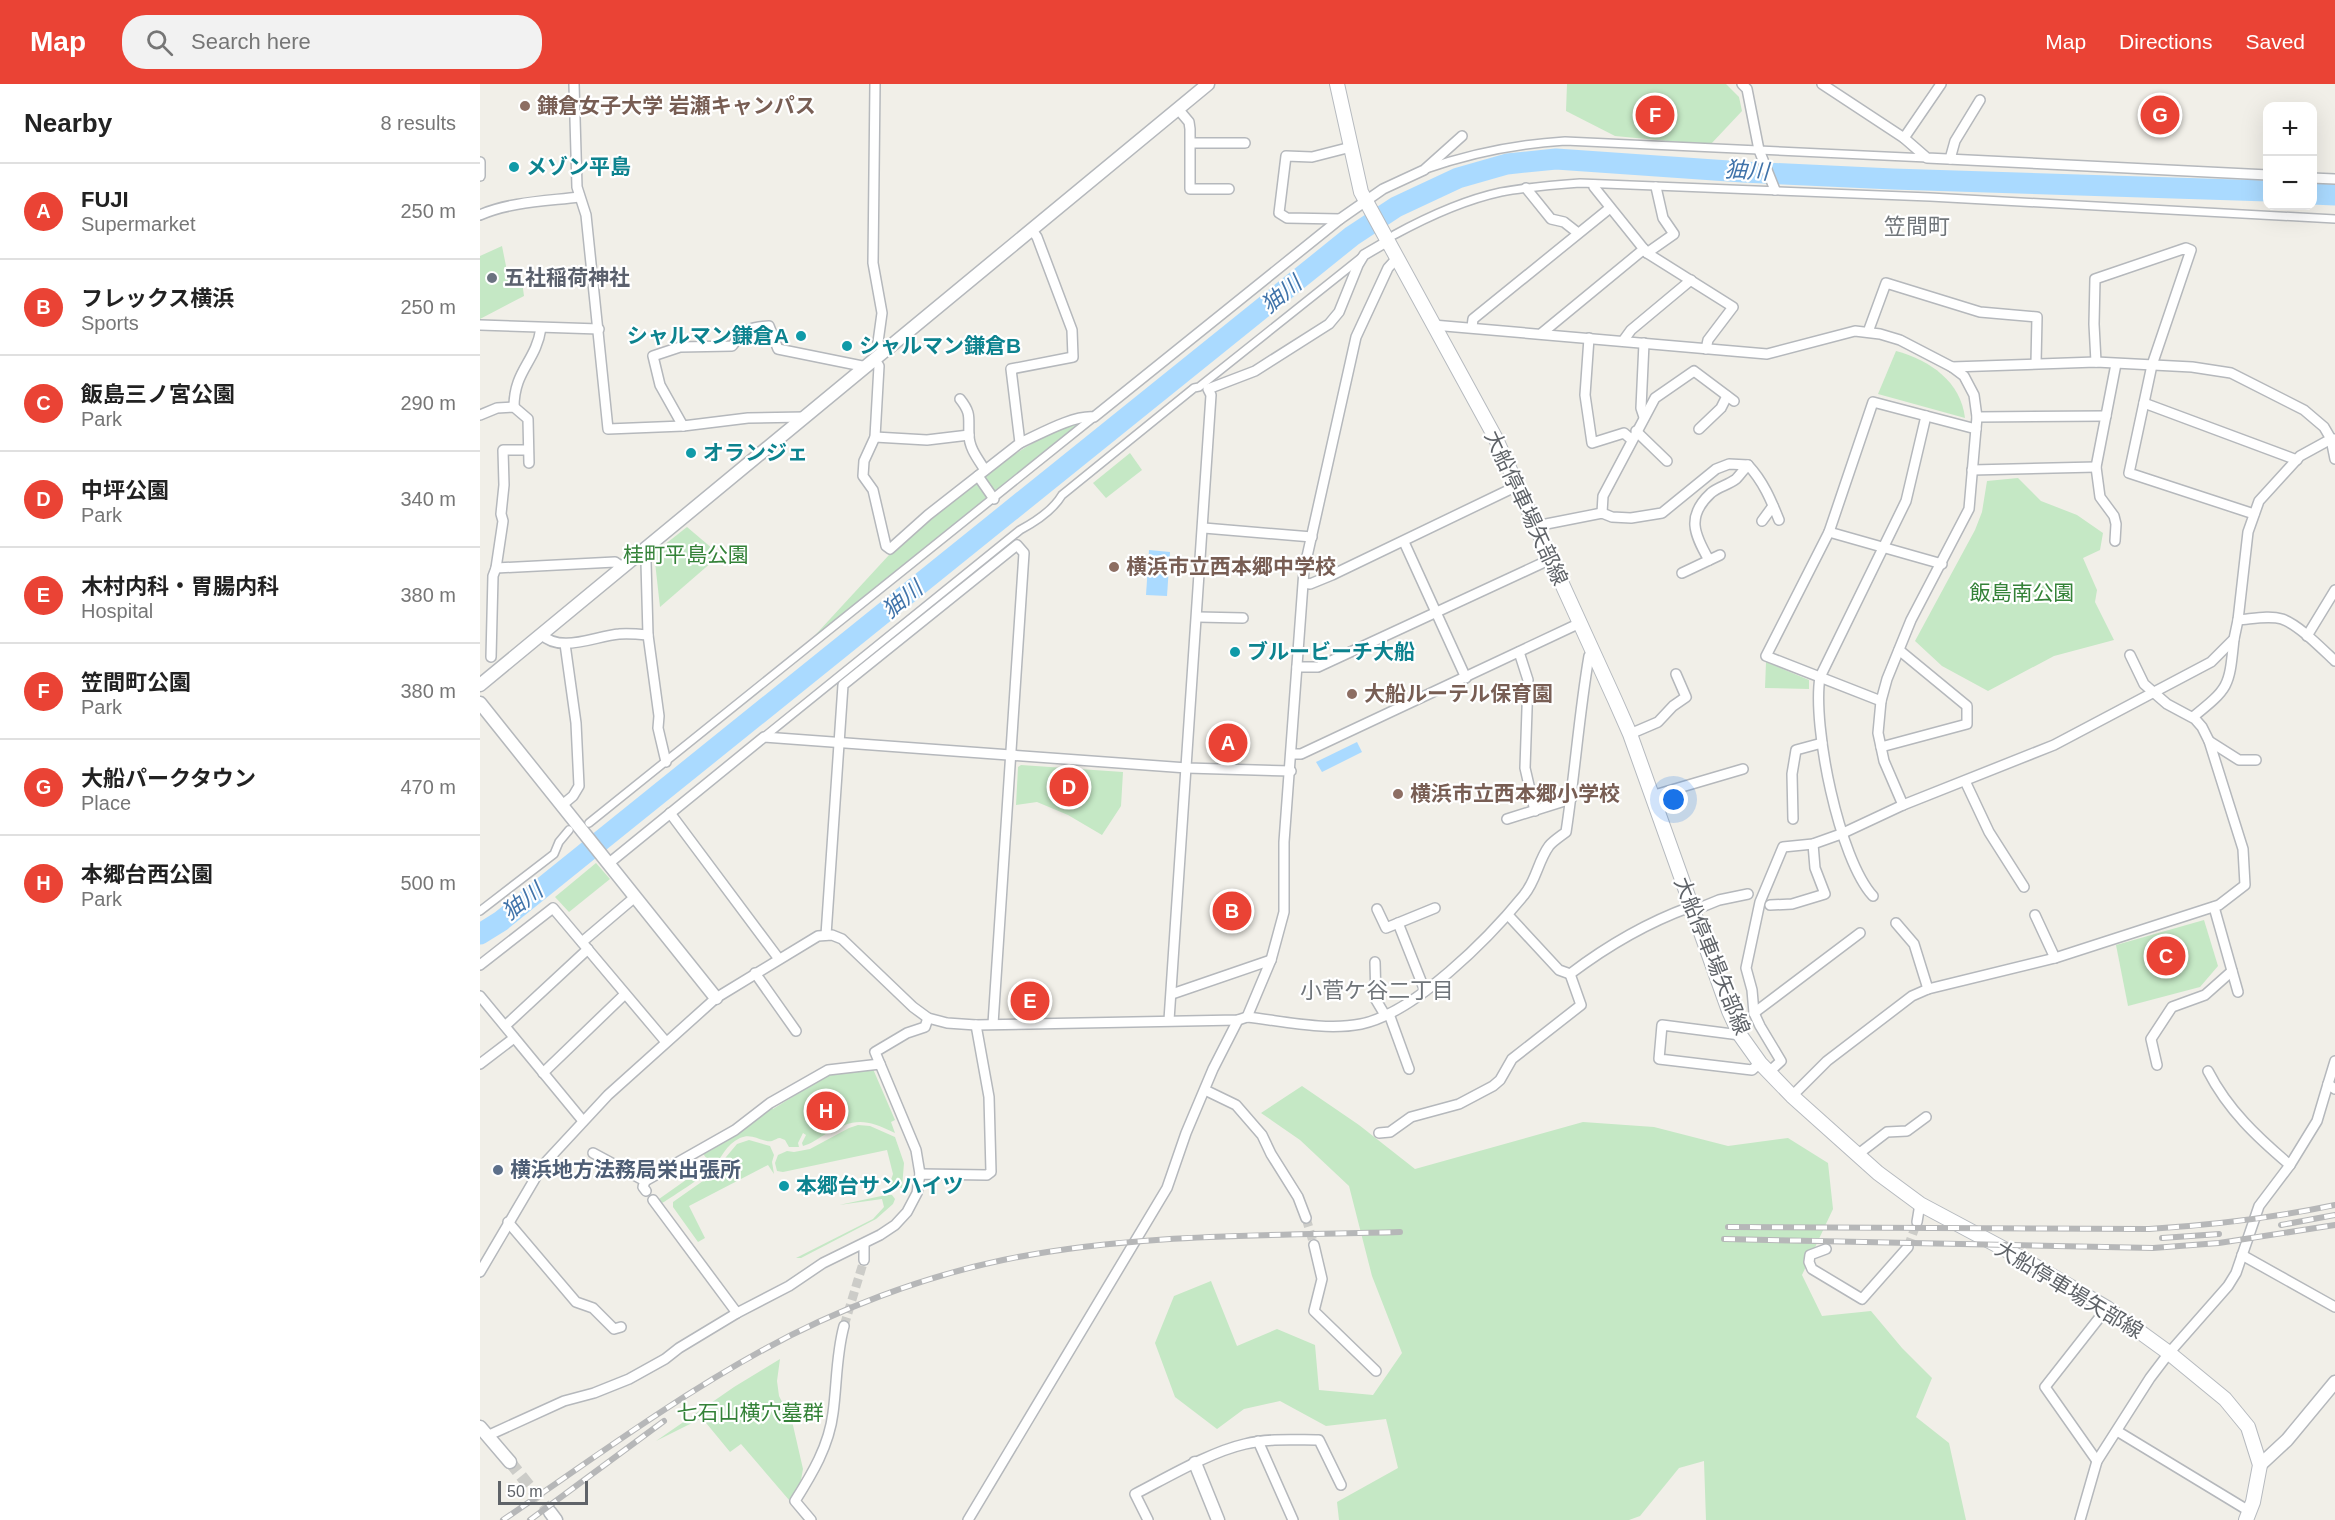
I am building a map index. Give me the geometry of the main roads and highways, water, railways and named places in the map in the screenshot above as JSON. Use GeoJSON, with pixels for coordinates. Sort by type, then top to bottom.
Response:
{"type":"FeatureCollection","features":[{"type":"Feature","properties":{"kind":"main road","name":"大船停車場矢部線"},"geometry":{"type":"LineString","coordinates":[[1336,84],[1356,175],[1367,204],[1389,238],[1397,258],[1495,437],[1593,651],[1630,734],[1691,909],[1740,1035],[1792,1096],[1878,1173],[1920,1204],[2023,1259],[2107,1308],[2169,1353],[2225,1399],[2248,1427],[2259,1465],[2248,1516]]}},
{"type":"Feature","properties":{"kind":"water"},"geometry":{"type":"Polygon","coordinates":[[[1149,550],[1170,552],[1167,596],[1146,595],[1149,550]]]}},
{"type":"Feature","properties":{"kind":"water"},"geometry":{"type":"Polygon","coordinates":[[[1357,742],[1362,752],[1322,772],[1316,762],[1357,742]]]}},
{"type":"Feature","properties":{"kind":"waterway","name":"㹨川"},"geometry":{"type":"LineString","coordinates":[[480,934],[501,921],[1352,236],[1396,207],[1458,178],[1507,164],[1556,159],[1743,172],[1893,179],[2263,191]]}},
{"type":"Feature","properties":{"kind":"waterway","name":"㹨川"},"geometry":{"type":"LineString","coordinates":[[2317,194],[2335,195]]}},
{"type":"Feature","properties":{"kind":"tunnel"},"geometry":{"type":"LineString","coordinates":[[1306,1218],[1314,1245]]}},
{"type":"Feature","properties":{"kind":"tunnel"},"geometry":{"type":"LineString","coordinates":[[1908,1247],[1917,1222]]}},
{"type":"Feature","properties":{"kind":"tunnel"},"geometry":{"type":"LineString","coordinates":[[844,1326],[864,1260]]}},
{"type":"Feature","properties":{"kind":"tunnel"},"geometry":{"type":"LineString","coordinates":[[510,1462],[550,1512]]}},
{"type":"Feature","properties":{"kind":"railway"},"geometry":{"type":"LineString","coordinates":[[1728,1227],[2149,1229],[2289,1214],[2335,1205]]}},
{"type":"Feature","properties":{"kind":"railway"},"geometry":{"type":"LineString","coordinates":[[2281,1225],[2335,1215]]}},
{"type":"Feature","properties":{"kind":"railway"},"geometry":{"type":"LineString","coordinates":[[1724,1239],[2153,1248],[2219,1243],[2335,1225]]}},
{"type":"Feature","properties":{"kind":"railway"},"geometry":{"type":"LineString","coordinates":[[503,1520],[631,1432],[729,1369],[819,1321],[910,1285],[1003,1260],[1102,1245],[1201,1237],[1400,1232]]}},
{"type":"Feature","properties":{"kind":"railway"},"geometry":{"type":"LineString","coordinates":[[2162,1238],[2219,1234]]}},
{"type":"Feature","properties":{"kind":"railway"},"geometry":{"type":"LineString","coordinates":[[530,1520],[664,1421]]}},
{"type":"Feature","properties":{"kind":"place","name":"鎌倉女子大学 岩瀬キャンパス"},"geometry":{"type":"Point","coordinates":[525,106]}},
{"type":"Feature","properties":{"kind":"place","name":"笠間町公園"},"geometry":{"type":"Point","coordinates":[1655,115]}},
{"type":"Feature","properties":{"kind":"place","name":"大船パークタウン"},"geometry":{"type":"Point","coordinates":[2160,115]}},
{"type":"Feature","properties":{"kind":"place","name":"メゾン平島"},"geometry":{"type":"Point","coordinates":[514,167]}},
{"type":"Feature","properties":{"kind":"place","name":"五社稲荷神社"},"geometry":{"type":"Point","coordinates":[492,278]}},
{"type":"Feature","properties":{"kind":"place","name":"シャルマン鎌倉A"},"geometry":{"type":"Point","coordinates":[801,336]}},
{"type":"Feature","properties":{"kind":"place","name":"シャルマン鎌倉B"},"geometry":{"type":"Point","coordinates":[847,346]}},
{"type":"Feature","properties":{"kind":"place","name":"オランジェ"},"geometry":{"type":"Point","coordinates":[691,453]}},
{"type":"Feature","properties":{"kind":"place","name":"横浜市立西本郷中学校"},"geometry":{"type":"Point","coordinates":[1114,567]}},
{"type":"Feature","properties":{"kind":"place","name":"ブルービーチ大船"},"geometry":{"type":"Point","coordinates":[1235,652]}},
{"type":"Feature","properties":{"kind":"place","name":"大船ルーテル保育園"},"geometry":{"type":"Point","coordinates":[1352,694]}},
{"type":"Feature","properties":{"kind":"place","name":"FUJI"},"geometry":{"type":"Point","coordinates":[1228,743]}},
{"type":"Feature","properties":{"kind":"place","name":"中坪公園"},"geometry":{"type":"Point","coordinates":[1069,787]}},
{"type":"Feature","properties":{"kind":"place","name":"横浜市立西本郷小学校"},"geometry":{"type":"Point","coordinates":[1398,794]}},
{"type":"Feature","properties":{"kind":"place","name":"フレックス横浜"},"geometry":{"type":"Point","coordinates":[1232,911]}},
{"type":"Feature","properties":{"kind":"place","name":"飯島三ノ宮公園"},"geometry":{"type":"Point","coordinates":[2166,956]}},
{"type":"Feature","properties":{"kind":"place","name":"木村内科・胃腸内科"},"geometry":{"type":"Point","coordinates":[1030,1001]}},
{"type":"Feature","properties":{"kind":"place","name":"本郷台西公園"},"geometry":{"type":"Point","coordinates":[826,1111]}},
{"type":"Feature","properties":{"kind":"place","name":"横浜地方法務局栄出張所"},"geometry":{"type":"Point","coordinates":[498,1170]}},
{"type":"Feature","properties":{"kind":"place","name":"本郷台サンハイツ"},"geometry":{"type":"Point","coordinates":[784,1186]}},
{"type":"Feature","properties":{"kind":"district","name":"笠間町"},"geometry":{"type":"Point","coordinates":[1917,226]}},
{"type":"Feature","properties":{"kind":"district","name":"小菅ケ谷二丁目"},"geometry":{"type":"Point","coordinates":[1377,990]}},
{"type":"Feature","properties":{"kind":"park label","name":"桂町平島公園"},"geometry":{"type":"Point","coordinates":[686,555]}},
{"type":"Feature","properties":{"kind":"park label","name":"飯島南公園"},"geometry":{"type":"Point","coordinates":[2022,593]}},
{"type":"Feature","properties":{"kind":"park label","name":"七石山横穴墓群"},"geometry":{"type":"Point","coordinates":[750,1413]}}]}
